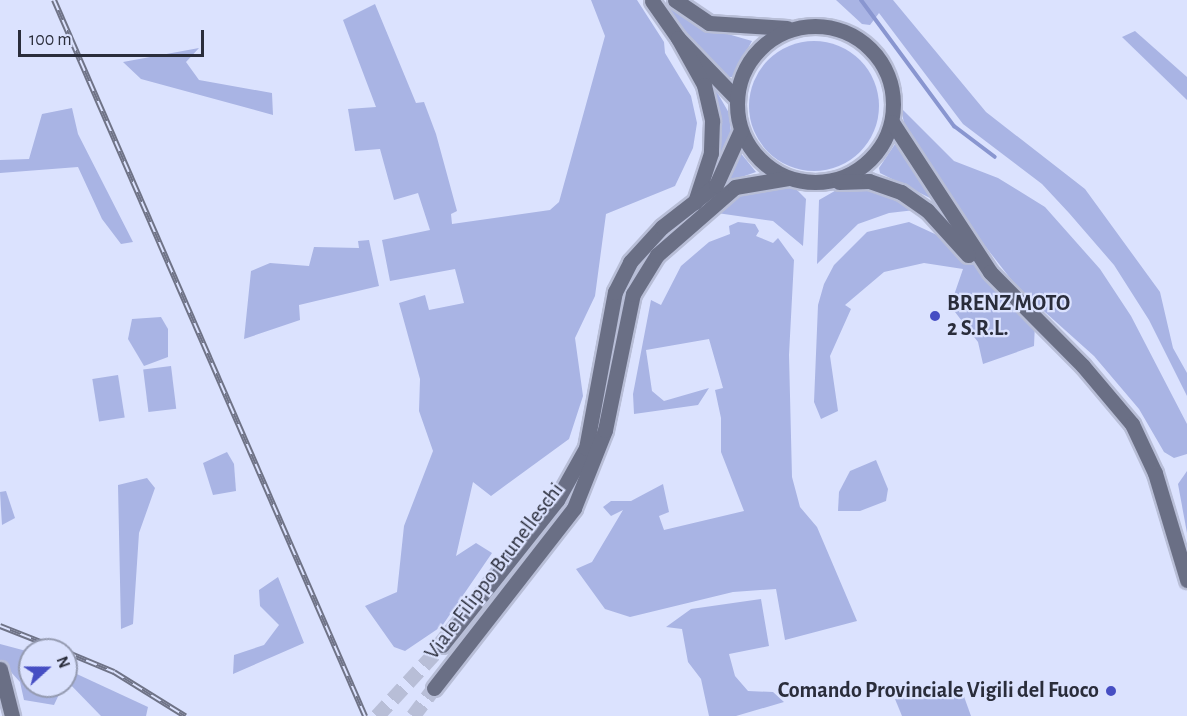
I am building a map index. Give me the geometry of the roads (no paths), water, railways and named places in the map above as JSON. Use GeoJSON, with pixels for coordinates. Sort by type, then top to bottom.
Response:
{"type":"FeatureCollection","features":[{"type":"Feature","properties":{"kind":"main road"},"geometry":{"type":"LineString","coordinates":[[675,0],[709,23],[746,29],[832,28],[867,45],[890,80],[892,122],[883,144],[867,163],[847,176],[824,182]]}},
{"type":"Feature","properties":{"kind":"main road"},"geometry":{"type":"LineString","coordinates":[[652,1],[678,38],[704,85],[712,121],[711,153],[695,202]]}},
{"type":"Feature","properties":{"kind":"main road"},"geometry":{"type":"LineString","coordinates":[[796,28],[773,38],[755,54],[742,75],[737,99],[741,130],[760,159],[788,178],[824,182],[869,181],[901,192],[927,210],[979,267],[990,272]]}},
{"type":"Feature","properties":{"kind":"main road"},"geometry":{"type":"LineString","coordinates":[[678,38],[737,99]]}},
{"type":"Feature","properties":{"kind":"main road"},"geometry":{"type":"LineString","coordinates":[[892,122],[990,272],[1083,366],[1131,424],[1155,473],[1187,580]]}},
{"type":"Feature","properties":{"kind":"main road","name":"Viale Filippo Brunelleschi"},"geometry":{"type":"LineString","coordinates":[[442,645],[557,500],[586,448],[615,292],[630,262],[662,227],[716,185],[741,130]]}},
{"type":"Feature","properties":{"kind":"main road","name":"Viale Filippo Brunelleschi"},"geometry":{"type":"LineString","coordinates":[[434,688],[574,508],[605,430],[633,294],[657,255],[735,187],[788,178]]}},
{"type":"Feature","properties":{"kind":"main road"},"geometry":{"type":"LineString","coordinates":[[0,669],[13,716]]}},
{"type":"Feature","properties":{"kind":"waterway"},"geometry":{"type":"LineString","coordinates":[[861,0],[954,126],[995,157]]}},
{"type":"Feature","properties":{"kind":"tunnel"},"geometry":{"type":"LineString","coordinates":[[377,716],[442,645]]}},
{"type":"Feature","properties":{"kind":"tunnel"},"geometry":{"type":"LineString","coordinates":[[413,716],[434,688]]}},
{"type":"Feature","properties":{"kind":"railway"},"geometry":{"type":"LineString","coordinates":[[54,0],[365,716]]}},
{"type":"Feature","properties":{"kind":"railway"},"geometry":{"type":"LineString","coordinates":[[0,626],[30,638]]}},
{"type":"Feature","properties":{"kind":"railway"},"geometry":{"type":"LineString","coordinates":[[78,657],[114,672],[185,716]]}},
{"type":"Feature","properties":{"kind":"place","name":"BRENZ MOTO 2 S.R.L."},"geometry":{"type":"Point","coordinates":[935,316]}},
{"type":"Feature","properties":{"kind":"place","name":"Comando Provinciale Vigili del Fuoco"},"geometry":{"type":"Point","coordinates":[1111,691]}}]}
